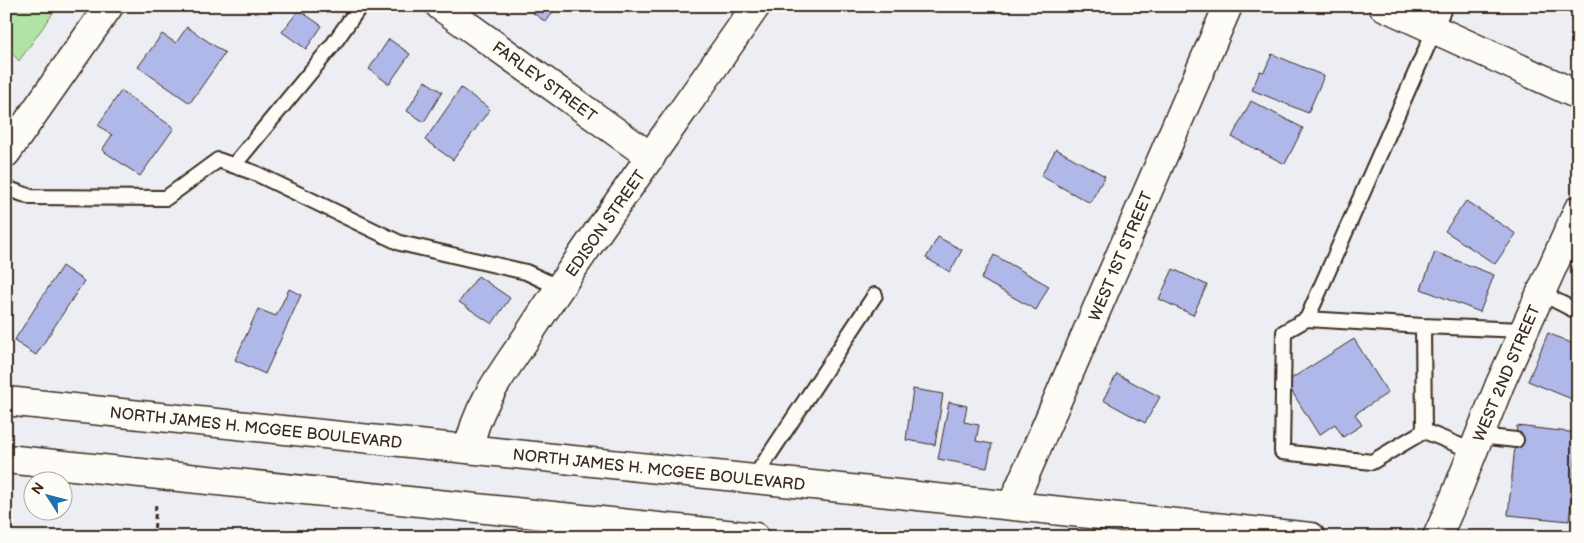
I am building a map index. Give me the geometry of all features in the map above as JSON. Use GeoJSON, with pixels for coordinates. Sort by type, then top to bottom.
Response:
{"type":"FeatureCollection","features":[{"type":"Feature","properties":{"kind":"street"},"geometry":{"type":"LineString","coordinates":[[6,153],[109,6]]}},
{"type":"Feature","properties":{"kind":"street","name":"FARLEY STREET"},"geometry":{"type":"LineString","coordinates":[[440,6],[651,157]]}},
{"type":"Feature","properties":{"kind":"street","name":"EDISON STREET"},"geometry":{"type":"LineString","coordinates":[[469,449],[482,408],[560,288],[756,6]]}},
{"type":"Feature","properties":{"kind":"street","name":"WEST 1ST STREET"},"geometry":{"type":"LineString","coordinates":[[1012,505],[1228,6]]}},
{"type":"Feature","properties":{"kind":"street"},"geometry":{"type":"LineString","coordinates":[[1383,6],[1440,18],[1578,95]]}},
{"type":"Feature","properties":{"kind":"street","name":"WEST 2ND STREET"},"geometry":{"type":"LineString","coordinates":[[1437,537],[1524,330],[1578,210]]}},
{"type":"Feature","properties":{"kind":"street","name":"NORTH JAMES H. MCGEE BOULEVARD"},"geometry":{"type":"LineString","coordinates":[[6,401],[1311,537]]}},
{"type":"Feature","properties":{"kind":"street"},"geometry":{"type":"LineString","coordinates":[[6,459],[157,474],[568,527],[755,537]]}},
{"type":"Feature","properties":{"kind":"lane"},"geometry":{"type":"LineString","coordinates":[[234,165],[332,46],[360,6]]}},
{"type":"Feature","properties":{"kind":"lane"},"geometry":{"type":"LineString","coordinates":[[1307,320],[1440,18]]}},
{"type":"Feature","properties":{"kind":"lane"},"geometry":{"type":"LineString","coordinates":[[6,188],[31,197],[166,198],[218,160],[255,173],[400,244],[526,272],[560,288]]}},
{"type":"Feature","properties":{"kind":"lane"},"geometry":{"type":"LineString","coordinates":[[1541,292],[1578,312]]}},
{"type":"Feature","properties":{"kind":"lane"},"geometry":{"type":"LineString","coordinates":[[754,478],[875,295]]}},
{"type":"Feature","properties":{"kind":"lane"},"geometry":{"type":"LineString","coordinates":[[1516,440],[1476,443],[1424,431],[1372,462],[1282,452],[1284,332],[1307,320],[1524,330]]}},
{"type":"Feature","properties":{"kind":"lane"},"geometry":{"type":"LineString","coordinates":[[1423,326],[1424,431]]}},
{"type":"Feature","properties":{"kind":"path"},"geometry":{"type":"LineString","coordinates":[[154,537],[157,474]]}},
{"type":"Feature","properties":{"kind":"green space"},"geometry":{"type":"Polygon","coordinates":[[[6,6],[58,6],[19,61],[6,46],[6,6]]]}},
{"type":"Feature","properties":{"kind":"building"},"geometry":{"type":"Polygon","coordinates":[[[523,6],[557,6],[546,22],[523,6]]]}},
{"type":"Feature","properties":{"kind":"building"},"geometry":{"type":"Polygon","coordinates":[[[299,10],[322,26],[306,49],[282,32],[299,10]]]}},
{"type":"Feature","properties":{"kind":"building"},"geometry":{"type":"Polygon","coordinates":[[[187,27],[225,53],[190,103],[138,67],[162,34],[176,43],[187,27]]]}},
{"type":"Feature","properties":{"kind":"building"},"geometry":{"type":"Polygon","coordinates":[[[389,39],[410,54],[389,84],[369,69],[389,39]]]}},
{"type":"Feature","properties":{"kind":"building"},"geometry":{"type":"Polygon","coordinates":[[[1272,54],[1324,76],[1308,113],[1252,90],[1260,71],[1264,72],[1272,54]]]}},
{"type":"Feature","properties":{"kind":"building"},"geometry":{"type":"Polygon","coordinates":[[[425,81],[442,92],[424,122],[407,111],[425,81]]]}},
{"type":"Feature","properties":{"kind":"building"},"geometry":{"type":"Polygon","coordinates":[[[461,88],[490,109],[453,160],[425,140],[461,88]]]}},
{"type":"Feature","properties":{"kind":"building"},"geometry":{"type":"Polygon","coordinates":[[[121,91],[174,128],[140,176],[102,150],[112,135],[98,125],[121,91]]]}},
{"type":"Feature","properties":{"kind":"building"},"geometry":{"type":"Polygon","coordinates":[[[1251,101],[1303,128],[1285,164],[1232,137],[1251,101]]]}},
{"type":"Feature","properties":{"kind":"building"},"geometry":{"type":"Polygon","coordinates":[[[1056,149],[1105,176],[1090,203],[1041,176],[1056,149]]]}},
{"type":"Feature","properties":{"kind":"building"},"geometry":{"type":"Polygon","coordinates":[[[1466,201],[1516,234],[1495,264],[1445,231],[1466,201]]]}},
{"type":"Feature","properties":{"kind":"building"},"geometry":{"type":"Polygon","coordinates":[[[938,237],[962,250],[950,272],[926,258],[938,237]]]}},
{"type":"Feature","properties":{"kind":"building"},"geometry":{"type":"Polygon","coordinates":[[[1435,252],[1494,275],[1480,312],[1421,289],[1435,252]]]}},
{"type":"Feature","properties":{"kind":"building"},"geometry":{"type":"Polygon","coordinates":[[[994,255],[1049,286],[1036,310],[981,279],[994,255]]]}},
{"type":"Feature","properties":{"kind":"building"},"geometry":{"type":"Polygon","coordinates":[[[62,266],[84,281],[36,355],[14,341],[62,266]]]}},
{"type":"Feature","properties":{"kind":"building"},"geometry":{"type":"Polygon","coordinates":[[[1173,269],[1207,285],[1193,315],[1159,299],[1173,269]]]}},
{"type":"Feature","properties":{"kind":"building"},"geometry":{"type":"Polygon","coordinates":[[[478,276],[510,298],[492,324],[459,302],[478,276]]]}},
{"type":"Feature","properties":{"kind":"building"},"geometry":{"type":"Polygon","coordinates":[[[289,289],[301,295],[265,374],[235,360],[258,309],[276,316],[289,289]]]}},
{"type":"Feature","properties":{"kind":"building"},"geometry":{"type":"Polygon","coordinates":[[[1548,333],[1578,346],[1578,391],[1574,400],[1528,381],[1548,333]]]}},
{"type":"Feature","properties":{"kind":"building"},"geometry":{"type":"Polygon","coordinates":[[[1354,339],[1388,393],[1355,414],[1362,425],[1343,437],[1335,424],[1319,435],[1286,382],[1354,339]]]}},
{"type":"Feature","properties":{"kind":"building"},"geometry":{"type":"Polygon","coordinates":[[[1117,374],[1160,397],[1145,423],[1103,400],[1117,374]]]}},
{"type":"Feature","properties":{"kind":"building"},"geometry":{"type":"Polygon","coordinates":[[[913,389],[943,394],[935,445],[906,440],[913,389]]]}},
{"type":"Feature","properties":{"kind":"building"},"geometry":{"type":"Polygon","coordinates":[[[949,402],[967,406],[964,422],[979,425],[976,441],[992,444],[987,468],[938,459],[949,402]]]}},
{"type":"Feature","properties":{"kind":"building"},"geometry":{"type":"Polygon","coordinates":[[[1517,426],[1578,433],[1569,521],[1508,515],[1517,426]]]}}]}
